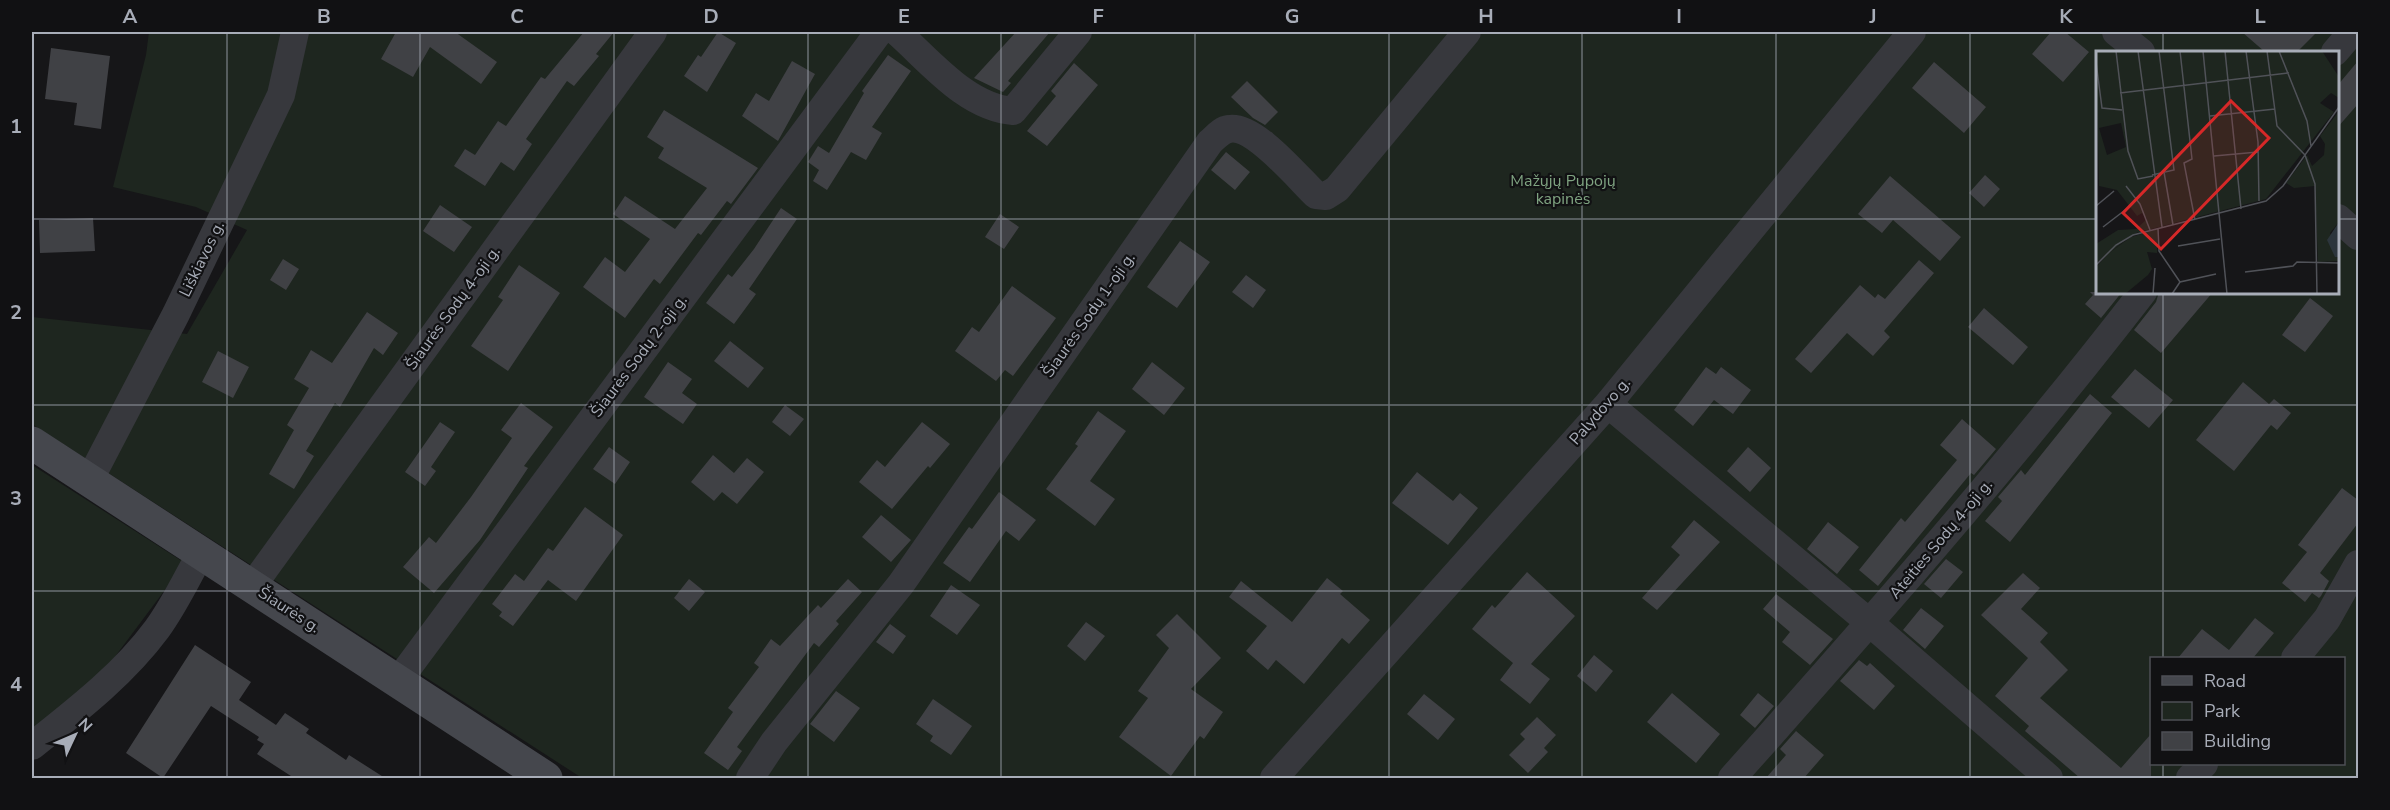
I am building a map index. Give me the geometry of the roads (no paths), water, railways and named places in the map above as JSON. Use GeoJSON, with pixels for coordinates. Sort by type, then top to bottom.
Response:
{"type":"FeatureCollection","features":[{"type":"Feature","properties":{"kind":"main road","name":"Šiaurės g."},"geometry":{"type":"LineString","coordinates":[[32,443],[546,778]]}},
{"type":"Feature","properties":{"kind":"street","name":"Liškiavos g."},"geometry":{"type":"LineString","coordinates":[[90,479],[176,314],[281,95],[296,32]]}},
{"type":"Feature","properties":{"kind":"street","name":"Šiaurės Sodų 4-oji g."},"geometry":{"type":"LineString","coordinates":[[252,585],[653,32]]}},
{"type":"Feature","properties":{"kind":"street","name":"Šiaurės Sodų 2-oji g."},"geometry":{"type":"LineString","coordinates":[[398,681],[879,32]]}},
{"type":"Feature","properties":{"kind":"street"},"geometry":{"type":"LineString","coordinates":[[897,32],[967,95],[999,110],[1012,111],[1078,32]]}},
{"type":"Feature","properties":{"kind":"street","name":"Šiaurės Sodų 1-oji g."},"geometry":{"type":"LineString","coordinates":[[750,778],[774,742],[901,584],[1210,142],[1230,129],[1240,129],[1255,135],[1316,195],[1326,195],[1337,189],[1467,32]]}},
{"type":"Feature","properties":{"kind":"street","name":"Palydovo g."},"geometry":{"type":"LineString","coordinates":[[1274,778],[1608,404],[1912,32]]}},
{"type":"Feature","properties":{"kind":"street"},"geometry":{"type":"LineString","coordinates":[[2116,32],[2140,51]]}},
{"type":"Feature","properties":{"kind":"street"},"geometry":{"type":"LineString","coordinates":[[2336,51],[2352,32]]}},
{"type":"Feature","properties":{"kind":"street"},"geometry":{"type":"LineString","coordinates":[[2339,220],[2358,236]]}},
{"type":"Feature","properties":{"kind":"street","name":"Ateities Sodų 4-oji g."},"geometry":{"type":"LineString","coordinates":[[1732,778],[1870,623],[2091,359],[2141,294]]}},
{"type":"Feature","properties":{"kind":"street"},"geometry":{"type":"LineString","coordinates":[[1608,404],[1870,623],[2049,778]]}},
{"type":"Feature","properties":{"kind":"street"},"geometry":{"type":"LineString","coordinates":[[32,746],[83,705],[137,654],[158,627],[201,553]]}},
{"type":"Feature","properties":{"kind":"street"},"geometry":{"type":"LineString","coordinates":[[2296,657],[2327,619],[2358,564]]}},
{"type":"Feature","properties":{"kind":"street"},"geometry":{"type":"LineString","coordinates":[[2190,778],[2203,765]]}},
{"type":"Feature","properties":{"kind":"park label","name":"Mažųjų Pupojų kapinės"},"geometry":{"type":"Point","coordinates":[1563,190]}}]}
